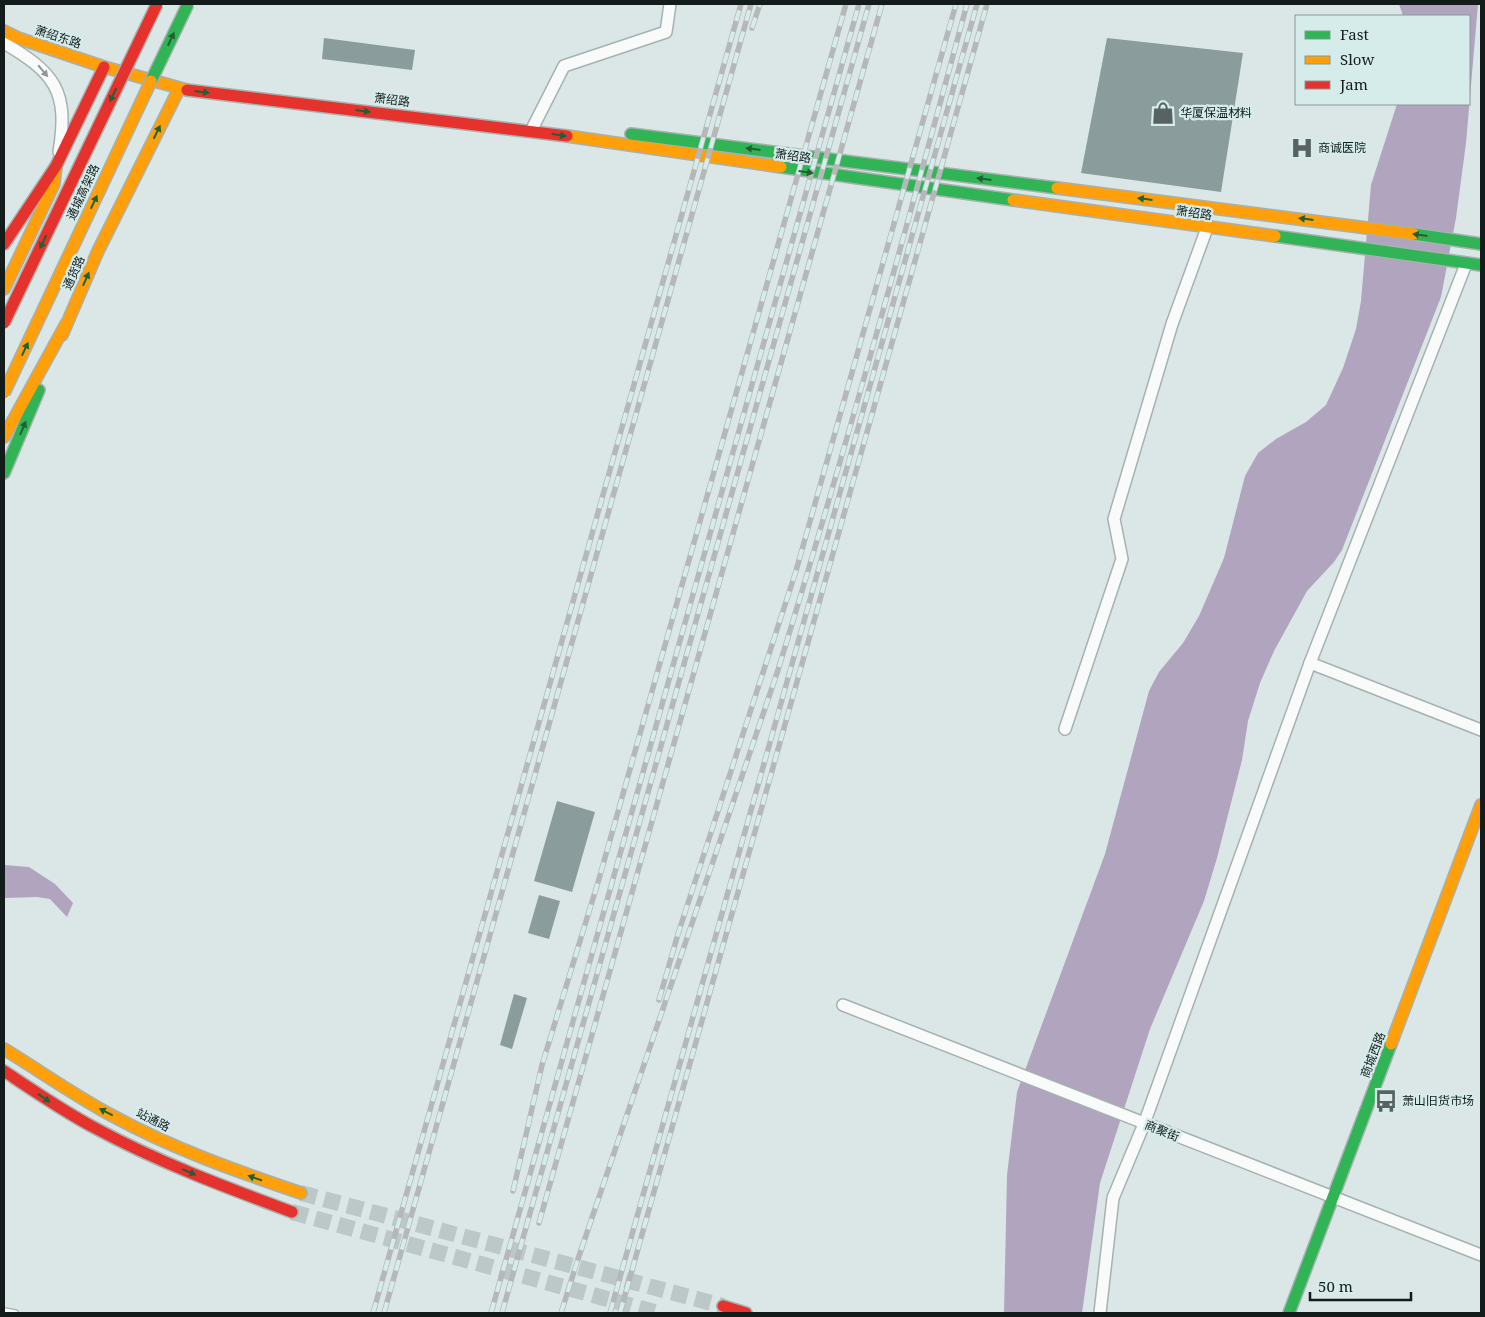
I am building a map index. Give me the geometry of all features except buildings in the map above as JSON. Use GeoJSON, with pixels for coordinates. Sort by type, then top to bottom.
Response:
{"type":"FeatureCollection","features":[{"type":"Feature","properties":{"kind":"main road","name":"通城高架路"},"geometry":{"type":"LineString","coordinates":[[4,324],[156,4]]}},
{"type":"Feature","properties":{"kind":"main road","name":"通城高架路"},"geometry":{"type":"LineString","coordinates":[[4,393],[188,4]]}},
{"type":"Feature","properties":{"kind":"main road"},"geometry":{"type":"LineString","coordinates":[[4,20],[68,47],[183,78],[533,126],[1354,226],[1481,244]]}},
{"type":"Feature","properties":{"kind":"main road","name":"萧绍东路"},"geometry":{"type":"LineString","coordinates":[[4,31],[18,38],[104,67]]}},
{"type":"Feature","properties":{"kind":"main road"},"geometry":{"type":"LineString","coordinates":[[4,244],[56,166],[104,67]]}},
{"type":"Feature","properties":{"kind":"main road","name":"萧绍路"},"geometry":{"type":"LineString","coordinates":[[104,67],[179,89],[533,126],[1207,228],[1481,265]]}},
{"type":"Feature","properties":{"kind":"main road","name":"通货路"},"geometry":{"type":"LineString","coordinates":[[4,473],[98,252],[179,89]]}},
{"type":"Feature","properties":{"kind":"main road"},"geometry":{"type":"LineString","coordinates":[[4,289],[54,184],[56,166]]}},
{"type":"Feature","properties":{"kind":"main road"},"geometry":{"type":"LineString","coordinates":[[4,437],[66,324]]}},
{"type":"Feature","properties":{"kind":"main road","name":"商城西路"},"geometry":{"type":"LineString","coordinates":[[1288,1313],[1481,805]]}},
{"type":"Feature","properties":{"kind":"main road","name":"站通路"},"geometry":{"type":"LineString","coordinates":[[4,1049],[88,1102],[162,1140],[224,1167],[301,1193]]}},
{"type":"Feature","properties":{"kind":"main road"},"geometry":{"type":"LineString","coordinates":[[4,1071],[68,1114],[135,1148],[217,1184],[292,1212]]}},
{"type":"Feature","properties":{"kind":"main road"},"geometry":{"type":"LineString","coordinates":[[723,1306],[746,1313]]}},
{"type":"Feature","properties":{"kind":"street"},"geometry":{"type":"LineString","coordinates":[[533,126],[564,66],[666,32],[670,4]]}},
{"type":"Feature","properties":{"kind":"street"},"geometry":{"type":"LineString","coordinates":[[4,43],[38,64],[52,81],[60,96],[63,126],[56,166]]}},
{"type":"Feature","properties":{"kind":"street"},"geometry":{"type":"LineString","coordinates":[[1064,729],[1122,558],[1114,519],[1172,324],[1207,228]]}},
{"type":"Feature","properties":{"kind":"street"},"geometry":{"type":"LineString","coordinates":[[1100,1313],[1113,1198],[1144,1124],[1310,663],[1466,264]]}},
{"type":"Feature","properties":{"kind":"street"},"geometry":{"type":"LineString","coordinates":[[1310,663],[1481,730]]}},
{"type":"Feature","properties":{"kind":"street","name":"商聚街"},"geometry":{"type":"LineString","coordinates":[[843,1005],[1481,1255]]}},
{"type":"Feature","properties":{"kind":"lane"},"geometry":{"type":"LineString","coordinates":[[4,1310],[15,1313]]}},
{"type":"Feature","properties":{"kind":"shaded area"},"geometry":{"type":"Polygon","coordinates":[[[1399,4],[1478,4],[1470,97],[1470,15],[1403,15],[1399,4]]]}},
{"type":"Feature","properties":{"kind":"shaded area"},"geometry":{"type":"Polygon","coordinates":[[[1397,105],[1469,105],[1456,218],[1441,297],[1342,550],[1334,562],[1307,591],[1274,651],[1260,683],[1248,721],[1242,760],[1204,901],[1150,1029],[1100,1183],[1082,1313],[1004,1313],[1007,1175],[1017,1092],[1105,854],[1149,691],[1159,672],[1183,643],[1199,616],[1224,558],[1245,476],[1258,453],[1276,439],[1306,422],[1326,405],[1343,368],[1356,329],[1361,301],[1371,185],[1397,105]]]}},
{"type":"Feature","properties":{"kind":"shaded area"},"geometry":{"type":"Polygon","coordinates":[[[4,865],[29,867],[55,884],[73,903],[67,917],[50,899],[37,897],[4,898],[4,865]]]}},
{"type":"Feature","properties":{"kind":"tunnel"},"geometry":{"type":"LineString","coordinates":[[301,1193],[723,1306]]}},
{"type":"Feature","properties":{"kind":"tunnel"},"geometry":{"type":"LineString","coordinates":[[292,1212],[658,1313]]}},
{"type":"Feature","properties":{"kind":"railway"},"geometry":{"type":"LineString","coordinates":[[373,1313],[741,4]]}},
{"type":"Feature","properties":{"kind":"railway"},"geometry":{"type":"LineString","coordinates":[[384,1313],[751,4]]}},
{"type":"Feature","properties":{"kind":"railway"},"geometry":{"type":"LineString","coordinates":[[752,28],[760,4]]}},
{"type":"Feature","properties":{"kind":"railway"},"geometry":{"type":"LineString","coordinates":[[513,1191],[542,1065],[599,879],[846,4]]}},
{"type":"Feature","properties":{"kind":"railway"},"geometry":{"type":"LineString","coordinates":[[491,1313],[859,4]]}},
{"type":"Feature","properties":{"kind":"railway"},"geometry":{"type":"LineString","coordinates":[[502,1313],[869,4]]}},
{"type":"Feature","properties":{"kind":"railway"},"geometry":{"type":"LineString","coordinates":[[539,1223],[882,4]]}},
{"type":"Feature","properties":{"kind":"railway"},"geometry":{"type":"LineString","coordinates":[[659,1000],[678,934],[796,571],[956,4]]}},
{"type":"Feature","properties":{"kind":"railway"},"geometry":{"type":"LineString","coordinates":[[561,1313],[778,670],[852,421],[967,4]]}},
{"type":"Feature","properties":{"kind":"railway"},"geometry":{"type":"LineString","coordinates":[[610,1313],[977,4]]}},
{"type":"Feature","properties":{"kind":"railway"},"geometry":{"type":"LineString","coordinates":[[620,1313],[987,4]]}},
{"type":"Feature","properties":{"kind":"traffic: fast"},"geometry":{"type":"LineString","coordinates":[[151,81],[188,4]]}},
{"type":"Feature","properties":{"kind":"traffic: fast"},"geometry":{"type":"LineString","coordinates":[[631,134],[1057,188]]}},
{"type":"Feature","properties":{"kind":"traffic: fast"},"geometry":{"type":"LineString","coordinates":[[781,167],[1013,200]]}},
{"type":"Feature","properties":{"kind":"traffic: fast"},"geometry":{"type":"LineString","coordinates":[[1414,234],[1481,244]]}},
{"type":"Feature","properties":{"kind":"traffic: fast"},"geometry":{"type":"LineString","coordinates":[[1275,236],[1481,265]]}},
{"type":"Feature","properties":{"kind":"traffic: fast"},"geometry":{"type":"LineString","coordinates":[[4,473],[39,390]]}},
{"type":"Feature","properties":{"kind":"traffic: fast"},"geometry":{"type":"LineString","coordinates":[[1289,1313],[1391,1044]]}},
{"type":"Feature","properties":{"kind":"traffic: slow"},"geometry":{"type":"LineString","coordinates":[[4,31],[18,38],[104,67],[187,90]]}},
{"type":"Feature","properties":{"kind":"traffic: slow"},"geometry":{"type":"LineString","coordinates":[[4,393],[151,81]]}},
{"type":"Feature","properties":{"kind":"traffic: slow"},"geometry":{"type":"LineString","coordinates":[[62,335],[98,251],[179,89]]}},
{"type":"Feature","properties":{"kind":"traffic: slow"},"geometry":{"type":"LineString","coordinates":[[567,136],[781,167]]}},
{"type":"Feature","properties":{"kind":"traffic: slow"},"geometry":{"type":"LineString","coordinates":[[4,289],[54,184],[56,166]]}},
{"type":"Feature","properties":{"kind":"traffic: slow"},"geometry":{"type":"LineString","coordinates":[[1057,188],[1414,234]]}},
{"type":"Feature","properties":{"kind":"traffic: slow"},"geometry":{"type":"LineString","coordinates":[[1013,200],[1275,236]]}},
{"type":"Feature","properties":{"kind":"traffic: slow"},"geometry":{"type":"LineString","coordinates":[[4,437],[66,324]]}},
{"type":"Feature","properties":{"kind":"traffic: slow"},"geometry":{"type":"LineString","coordinates":[[1391,1044],[1481,805]]}},
{"type":"Feature","properties":{"kind":"traffic: slow"},"geometry":{"type":"LineString","coordinates":[[4,1049],[84,1099],[134,1127],[204,1158],[301,1193]]}},
{"type":"Feature","properties":{"kind":"traffic: jam"},"geometry":{"type":"LineString","coordinates":[[4,323],[157,4]]}},
{"type":"Feature","properties":{"kind":"traffic: jam"},"geometry":{"type":"LineString","coordinates":[[4,244],[56,166],[104,67]]}},
{"type":"Feature","properties":{"kind":"traffic: jam"},"geometry":{"type":"LineString","coordinates":[[187,90],[567,136]]}},
{"type":"Feature","properties":{"kind":"traffic: jam"},"geometry":{"type":"LineString","coordinates":[[4,1071],[72,1115],[143,1152],[292,1212]]}},
{"type":"Feature","properties":{"kind":"traffic: jam"},"geometry":{"type":"LineString","coordinates":[[723,1306],[746,1313]]}},
{"type":"Feature","properties":{"kind":"place","name":"华厦保温材料"},"geometry":{"type":"Point","coordinates":[1163,113]}},
{"type":"Feature","properties":{"kind":"place","name":"商诚医院"},"geometry":{"type":"Point","coordinates":[1302,148]}},
{"type":"Feature","properties":{"kind":"place","name":"萧山旧货市场"},"geometry":{"type":"Point","coordinates":[1386,1101]}}]}
